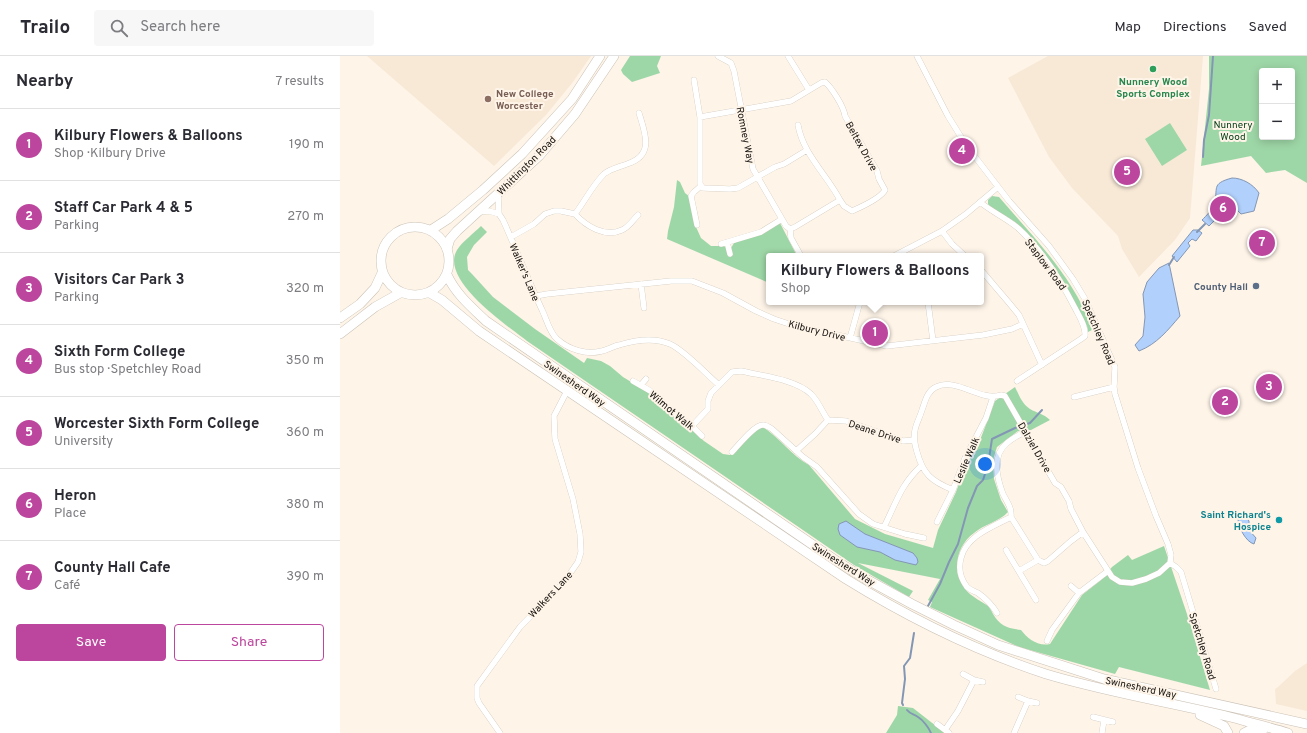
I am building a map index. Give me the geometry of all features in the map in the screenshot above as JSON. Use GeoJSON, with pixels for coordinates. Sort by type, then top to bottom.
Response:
{"type":"FeatureCollection","features":[{"type":"Feature","properties":{"kind":"main road","name":"Whittington Road"},"geometry":{"type":"LineString","coordinates":[[430,230],[448,219],[483,190],[522,154],[572,99],[600,56]]}},
{"type":"Feature","properties":{"kind":"main road","name":"Whittington Road"},"geometry":{"type":"LineString","coordinates":[[447,249],[450,239],[457,231],[539,156],[575,114],[614,56]]}},
{"type":"Feature","properties":{"kind":"main road"},"geometry":{"type":"LineString","coordinates":[[414,226],[430,230],[440,238],[447,249],[450,262],[447,275],[440,285],[430,293],[412,296],[400,293],[387,282],[382,273],[380,265],[381,253],[386,242],[395,233],[406,228],[414,226]]}},
{"type":"Feature","properties":{"kind":"main road"},"geometry":{"type":"LineString","coordinates":[[340,318],[360,304],[375,288],[382,273]]}},
{"type":"Feature","properties":{"kind":"main road","name":"Swinesherd Way"},"geometry":{"type":"LineString","coordinates":[[447,275],[452,286],[461,298],[486,321],[835,560],[912,604],[998,645],[1104,679],[1307,724]]}},
{"type":"Feature","properties":{"kind":"main road"},"geometry":{"type":"LineString","coordinates":[[340,334],[375,306],[400,293]]}},
{"type":"Feature","properties":{"kind":"main road","name":"Swinesherd Way"},"geometry":{"type":"LineString","coordinates":[[430,293],[442,300],[479,331],[567,391],[846,579],[909,616],[988,652],[1046,674],[1118,693],[1238,719],[1288,733]]}},
{"type":"Feature","properties":{"kind":"main road"},"geometry":{"type":"LineString","coordinates":[[1187,708],[1224,726],[1228,733]]}},
{"type":"Feature","properties":{"kind":"main road"},"geometry":{"type":"LineString","coordinates":[[1244,733],[1252,729],[1267,730],[1278,733]]}},
{"type":"Feature","properties":{"kind":"street","name":"Romney Way"},"geometry":{"type":"LineString","coordinates":[[718,56],[731,63],[734,71],[751,162],[757,177],[786,226],[790,228],[791,238],[799,253]]}},
{"type":"Feature","properties":{"kind":"street"},"geometry":{"type":"LineString","coordinates":[[788,56],[809,90]]}},
{"type":"Feature","properties":{"kind":"street","name":"Spetchley Road"},"geometry":{"type":"LineString","coordinates":[[917,56],[948,116],[966,144],[998,187],[1049,246],[1077,286],[1094,318],[1115,367],[1114,387],[1138,468],[1168,544],[1171,555],[1170,563],[1181,572],[1216,689]]}},
{"type":"Feature","properties":{"kind":"street"},"geometry":{"type":"LineString","coordinates":[[694,80],[700,118],[701,186]]}},
{"type":"Feature","properties":{"kind":"street","name":"Beltex Drive"},"geometry":{"type":"LineString","coordinates":[[700,118],[791,101],[825,82],[844,111],[845,116],[877,171],[884,190],[882,194],[852,211],[844,206],[840,200]]}},
{"type":"Feature","properties":{"kind":"street"},"geometry":{"type":"LineString","coordinates":[[575,214],[587,194],[606,173],[614,168],[632,163],[641,154],[646,146],[647,138],[639,113]]}},
{"type":"Feature","properties":{"kind":"street"},"geometry":{"type":"LineString","coordinates":[[790,228],[795,227],[840,200],[833,186],[827,182],[807,150],[799,134],[798,125]]}},
{"type":"Feature","properties":{"kind":"street"},"geometry":{"type":"LineString","coordinates":[[701,186],[707,189],[738,188],[807,150]]}},
{"type":"Feature","properties":{"kind":"street"},"geometry":{"type":"LineString","coordinates":[[697,224],[692,196],[701,186]]}},
{"type":"Feature","properties":{"kind":"street"},"geometry":{"type":"LineString","coordinates":[[900,253],[942,231],[998,187]]}},
{"type":"Feature","properties":{"kind":"street","name":"Walker's Lane"},"geometry":{"type":"LineString","coordinates":[[498,193],[499,214],[511,237],[556,338],[579,351],[591,353],[601,352],[618,345],[634,341],[660,341],[670,344],[680,350],[719,385]]}},
{"type":"Feature","properties":{"kind":"street","name":"Staplow Road"},"geometry":{"type":"LineString","coordinates":[[980,202],[1018,228],[1045,259],[1059,279],[1085,329],[1085,336],[1017,381]]}},
{"type":"Feature","properties":{"kind":"street"},"geometry":{"type":"LineString","coordinates":[[511,237],[534,224],[545,214],[554,211],[575,214],[592,228],[613,232],[627,227],[638,215]]}},
{"type":"Feature","properties":{"kind":"street"},"geometry":{"type":"LineString","coordinates":[[478,212],[499,214]]}},
{"type":"Feature","properties":{"kind":"street"},"geometry":{"type":"LineString","coordinates":[[730,254],[724,243],[761,232],[782,219]]}},
{"type":"Feature","properties":{"kind":"street"},"geometry":{"type":"LineString","coordinates":[[942,231],[952,244],[962,253]]}},
{"type":"Feature","properties":{"kind":"street"},"geometry":{"type":"LineString","coordinates":[[984,274],[1010,304],[1023,324],[1042,365]]}},
{"type":"Feature","properties":{"kind":"street","name":"Kilbury Drive"},"geometry":{"type":"LineString","coordinates":[[536,296],[670,281],[692,280],[723,293],[756,312],[774,319],[792,325],[887,346],[983,335],[1012,329],[1023,324]]}},
{"type":"Feature","properties":{"kind":"street"},"geometry":{"type":"LineString","coordinates":[[641,284],[644,308]]}},
{"type":"Feature","properties":{"kind":"street"},"geometry":{"type":"LineString","coordinates":[[850,338],[859,305]]}},
{"type":"Feature","properties":{"kind":"street"},"geometry":{"type":"LineString","coordinates":[[928,305],[933,341]]}},
{"type":"Feature","properties":{"kind":"street"},"geometry":{"type":"LineString","coordinates":[[692,426],[708,409],[709,396],[732,372],[741,371],[793,383],[811,394],[820,405],[828,420],[796,451]]}},
{"type":"Feature","properties":{"kind":"street","name":"Wilmot Walk"},"geometry":{"type":"LineString","coordinates":[[641,385],[646,379]]}},
{"type":"Feature","properties":{"kind":"street","name":"Wilmot Walk"},"geometry":{"type":"LineString","coordinates":[[633,381],[654,393],[702,436]]}},
{"type":"Feature","properties":{"kind":"street","name":"Dalziel Drive"},"geometry":{"type":"LineString","coordinates":[[952,490],[926,475],[921,466],[914,440],[915,431],[927,396],[931,390],[946,384],[993,397],[1001,395],[1004,396],[1021,422],[1055,483],[1061,487],[1083,532],[1112,577],[1120,582],[1132,582],[1146,579],[1159,573],[1170,563]]}},
{"type":"Feature","properties":{"kind":"street"},"geometry":{"type":"LineString","coordinates":[[1074,398],[1114,387]]}},
{"type":"Feature","properties":{"kind":"street","name":"Walkers Lane"},"geometry":{"type":"LineString","coordinates":[[500,733],[479,703],[477,698],[477,686],[520,627],[570,575],[578,562],[581,552],[580,534],[573,499],[555,439],[554,416],[567,391]]}},
{"type":"Feature","properties":{"kind":"street","name":"Leslie Walk"},"geometry":{"type":"LineString","coordinates":[[937,522],[986,418],[993,397]]}},
{"type":"Feature","properties":{"kind":"street","name":"Deane Drive"},"geometry":{"type":"LineString","coordinates":[[828,420],[846,421],[903,441],[914,440]]}},
{"type":"Feature","properties":{"kind":"street"},"geometry":{"type":"LineString","coordinates":[[732,452],[752,431],[762,425],[772,428],[803,457],[818,467],[859,514],[873,524],[924,538]]}},
{"type":"Feature","properties":{"kind":"street"},"geometry":{"type":"LineString","coordinates":[[1025,431],[1008,442],[1001,449],[997,458],[998,478],[1004,495],[1011,508],[1011,517],[1038,560],[1044,562],[1048,562],[1083,532]]}},
{"type":"Feature","properties":{"kind":"street"},"geometry":{"type":"LineString","coordinates":[[884,527],[902,488],[909,478],[921,466]]}},
{"type":"Feature","properties":{"kind":"street"},"geometry":{"type":"LineString","coordinates":[[997,613],[979,594],[968,588],[959,570],[960,563],[965,546],[972,539],[1011,517]]}},
{"type":"Feature","properties":{"kind":"street"},"geometry":{"type":"LineString","coordinates":[[1006,550],[1036,600]]}},
{"type":"Feature","properties":{"kind":"street"},"geometry":{"type":"LineString","coordinates":[[1019,571],[1038,560]]}},
{"type":"Feature","properties":{"kind":"street"},"geometry":{"type":"LineString","coordinates":[[1047,641],[1052,630],[1079,593],[1108,571]]}},
{"type":"Feature","properties":{"kind":"street"},"geometry":{"type":"LineString","coordinates":[[1071,586],[1079,593]]}},
{"type":"Feature","properties":{"kind":"street"},"geometry":{"type":"LineString","coordinates":[[963,674],[974,680],[984,682]]}},
{"type":"Feature","properties":{"kind":"street"},"geometry":{"type":"LineString","coordinates":[[937,724],[947,732],[974,680]]}},
{"type":"Feature","properties":{"kind":"street"},"geometry":{"type":"LineString","coordinates":[[1018,697],[1037,703]]}},
{"type":"Feature","properties":{"kind":"street"},"geometry":{"type":"LineString","coordinates":[[1014,733],[1028,701]]}},
{"type":"Feature","properties":{"kind":"street"},"geometry":{"type":"LineString","coordinates":[[1094,717],[1113,722]]}},
{"type":"Feature","properties":{"kind":"street"},"geometry":{"type":"LineString","coordinates":[[1102,733],[1104,720]]}},
{"type":"Feature","properties":{"kind":"shaded area","name":"New College Worcester"},"geometry":{"type":"Polygon","coordinates":[[[367,56],[591,56],[573,82],[546,115],[494,166],[367,56]]]}},
{"type":"Feature","properties":{"kind":"shaded area"},"geometry":{"type":"Polygon","coordinates":[[[1048,56],[1203,56],[1190,218],[1175,240],[1139,277],[1122,249],[1118,236],[1072,188],[1049,157],[1008,78],[1048,56]]]}},
{"type":"Feature","properties":{"kind":"shaded area"},"geometry":{"type":"Polygon","coordinates":[[[1307,663],[1307,711],[1276,704],[1275,689],[1295,671],[1307,663]]]}},
{"type":"Feature","properties":{"kind":"green space"},"geometry":{"type":"Polygon","coordinates":[[[630,56],[661,56],[657,66],[660,73],[632,82],[623,74],[621,70],[630,56]]]}},
{"type":"Feature","properties":{"kind":"green space","name":"Nunnery Wood"},"geometry":{"type":"Polygon","coordinates":[[[1209,56],[1307,56],[1307,183],[1285,170],[1266,173],[1251,156],[1201,166],[1209,89],[1209,56]]]}},
{"type":"Feature","properties":{"kind":"green space"},"geometry":{"type":"Polygon","coordinates":[[[1170,123],[1187,150],[1162,166],[1145,139],[1170,123]]]}},
{"type":"Feature","properties":{"kind":"green space"},"geometry":{"type":"Polygon","coordinates":[[[677,180],[680,182],[685,193],[690,197],[696,227],[701,238],[711,246],[731,248],[734,243],[780,223],[795,253],[766,253],[766,282],[667,239],[674,207],[677,180]]]}},
{"type":"Feature","properties":{"kind":"green space"},"geometry":{"type":"Polygon","coordinates":[[[992,196],[999,197],[1051,257],[1073,289],[1092,326],[1092,330],[1088,332],[1087,326],[1064,282],[1053,265],[1026,232],[1015,222],[990,207],[988,200],[992,196]]]}},
{"type":"Feature","properties":{"kind":"green space"},"geometry":{"type":"Polygon","coordinates":[[[481,226],[487,232],[474,245],[467,257],[468,270],[493,297],[535,329],[584,363],[587,358],[601,361],[610,366],[623,377],[646,391],[704,441],[723,454],[730,455],[750,432],[763,427],[809,465],[855,519],[885,534],[933,548],[938,530],[956,492],[967,462],[977,448],[995,401],[1015,387],[1027,407],[1050,420],[1031,430],[1018,431],[997,447],[993,460],[994,479],[1001,500],[1008,512],[1001,518],[978,530],[968,538],[963,545],[957,567],[961,583],[970,594],[988,606],[1001,624],[1021,630],[1030,639],[1037,643],[1046,645],[1050,644],[1082,595],[1101,580],[1112,567],[1128,555],[1132,560],[1164,546],[1189,620],[1210,690],[1119,667],[1115,674],[1019,647],[930,607],[932,602],[928,600],[940,579],[858,563],[913,591],[909,597],[854,565],[527,341],[492,314],[466,288],[458,275],[454,262],[459,247],[481,226]]]}},
{"type":"Feature","properties":{"kind":"green space"},"geometry":{"type":"Polygon","coordinates":[[[898,706],[913,708],[945,733],[886,733],[897,715],[898,706]]]}},
{"type":"Feature","properties":{"kind":"water"},"geometry":{"type":"Polygon","coordinates":[[[1232,178],[1247,182],[1259,193],[1254,211],[1241,214],[1237,210],[1221,214],[1209,226],[1202,220],[1214,205],[1217,187],[1221,182],[1232,178]]]}},
{"type":"Feature","properties":{"kind":"water"},"geometry":{"type":"Polygon","coordinates":[[[1193,230],[1198,230],[1202,233],[1196,241],[1192,239],[1188,243],[1190,246],[1177,262],[1172,256],[1193,230]]]}},
{"type":"Feature","properties":{"kind":"water"},"geometry":{"type":"Polygon","coordinates":[[[1169,263],[1180,316],[1157,341],[1139,351],[1135,345],[1143,336],[1145,317],[1143,294],[1147,282],[1159,268],[1169,263]]]}},
{"type":"Feature","properties":{"kind":"water"},"geometry":{"type":"Polygon","coordinates":[[[1241,516],[1246,517],[1249,521],[1249,530],[1256,538],[1254,544],[1245,537],[1241,530],[1238,519],[1241,516]]]}},
{"type":"Feature","properties":{"kind":"water"},"geometry":{"type":"Polygon","coordinates":[[[846,521],[865,534],[913,553],[918,562],[916,565],[895,560],[880,552],[857,547],[840,535],[838,529],[839,524],[846,521]]]}},
{"type":"Feature","properties":{"kind":"waterway"},"geometry":{"type":"LineString","coordinates":[[1203,157],[1204,140],[1209,115],[1213,56]]}},
{"type":"Feature","properties":{"kind":"waterway"},"geometry":{"type":"LineString","coordinates":[[1197,232],[1205,224]]}},
{"type":"Feature","properties":{"kind":"waterway"},"geometry":{"type":"LineString","coordinates":[[1169,265],[1174,257]]}},
{"type":"Feature","properties":{"kind":"waterway"},"geometry":{"type":"LineString","coordinates":[[928,606],[940,584],[958,544],[968,508],[977,486],[983,480],[988,465],[992,439],[1015,428],[1030,423],[1042,410]]}},
{"type":"Feature","properties":{"kind":"waterway"},"geometry":{"type":"LineString","coordinates":[[903,705],[905,679],[904,666],[910,658],[914,633]]}},
{"type":"Feature","properties":{"kind":"waterway"},"geometry":{"type":"LineString","coordinates":[[907,710],[922,720],[931,733]]}},
{"type":"Feature","properties":{"kind":"place","name":"Nunnery Wood Sports Complex"},"geometry":{"type":"Point","coordinates":[1153,69]}},
{"type":"Feature","properties":{"kind":"place","name":"New College Worcester"},"geometry":{"type":"Point","coordinates":[488,99]}},
{"type":"Feature","properties":{"kind":"place","name":"Sixth Form College"},"geometry":{"type":"Point","coordinates":[962,151]}},
{"type":"Feature","properties":{"kind":"place","name":"Worcester Sixth Form College"},"geometry":{"type":"Point","coordinates":[1127,172]}},
{"type":"Feature","properties":{"kind":"place","name":"Heron"},"geometry":{"type":"Point","coordinates":[1223,209]}},
{"type":"Feature","properties":{"kind":"place","name":"County Hall Cafe"},"geometry":{"type":"Point","coordinates":[1262,243]}},
{"type":"Feature","properties":{"kind":"place","name":"County Hall"},"geometry":{"type":"Point","coordinates":[1256,286]}},
{"type":"Feature","properties":{"kind":"place","name":"Kilbury Flowers & Balloons"},"geometry":{"type":"Point","coordinates":[875,333]}},
{"type":"Feature","properties":{"kind":"place","name":"Visitors Car Park 3"},"geometry":{"type":"Point","coordinates":[1269,387]}},
{"type":"Feature","properties":{"kind":"place","name":"Staff Car Park 4 & 5"},"geometry":{"type":"Point","coordinates":[1225,402]}},
{"type":"Feature","properties":{"kind":"place","name":"Saint Richard's Hospice"},"geometry":{"type":"Point","coordinates":[1279,520]}}]}
